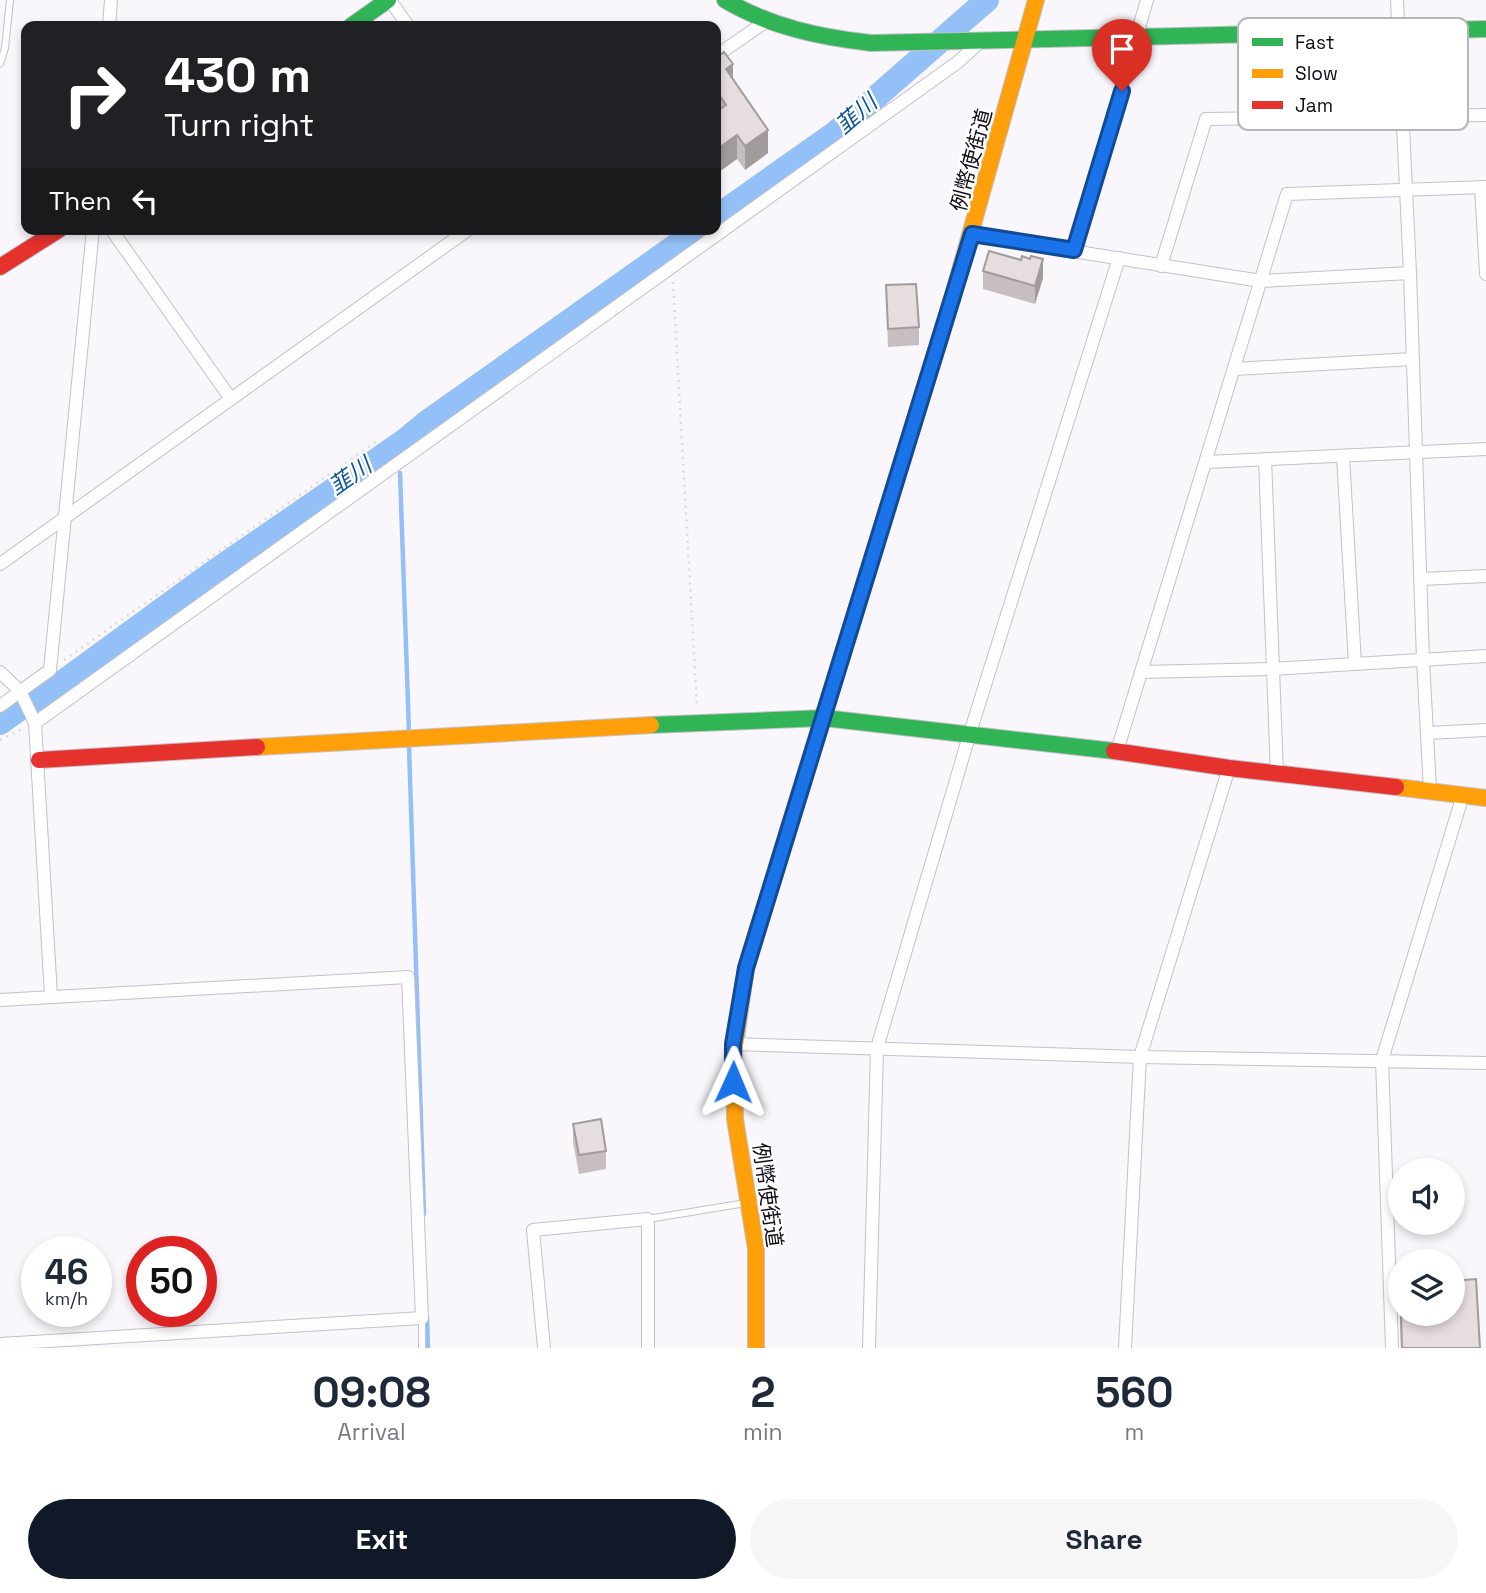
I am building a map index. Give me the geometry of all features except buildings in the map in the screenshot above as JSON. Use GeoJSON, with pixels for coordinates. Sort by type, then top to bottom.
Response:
{"type":"FeatureCollection","features":[{"type":"Feature","properties":{"kind":"street"},"geometry":{"type":"LineString","coordinates":[[109,21],[111,0]]}},
{"type":"Feature","properties":{"kind":"street"},"geometry":{"type":"LineString","coordinates":[[358,21],[389,0],[404,21]]}},
{"type":"Feature","properties":{"kind":"street"},"geometry":{"type":"LineString","coordinates":[[724,0],[765,22],[804,34],[871,43],[1238,36]]}},
{"type":"Feature","properties":{"kind":"street","name":"例幣使街道"},"geometry":{"type":"LineString","coordinates":[[756,1348],[757,1269],[733,1082],[733,1044],[746,968],[972,234],[1036,0]]}},
{"type":"Feature","properties":{"kind":"street"},"geometry":{"type":"LineString","coordinates":[[1074,250],[1147,0]]}},
{"type":"Feature","properties":{"kind":"street"},"geometry":{"type":"LineString","coordinates":[[1397,0],[1398,18]]}},
{"type":"Feature","properties":{"kind":"street"},"geometry":{"type":"LineString","coordinates":[[721,53],[765,22]]}},
{"type":"Feature","properties":{"kind":"street"},"geometry":{"type":"LineString","coordinates":[[1468,30],[1486,29]]}},
{"type":"Feature","properties":{"kind":"street"},"geometry":{"type":"LineString","coordinates":[[721,231],[958,62],[983,39]]}},
{"type":"Feature","properties":{"kind":"street"},"geometry":{"type":"LineString","coordinates":[[1468,115],[1486,115]]}},
{"type":"Feature","properties":{"kind":"street"},"geometry":{"type":"LineString","coordinates":[[1161,265],[1206,119],[1238,119]]}},
{"type":"Feature","properties":{"kind":"street"},"geometry":{"type":"LineString","coordinates":[[1404,130],[1430,790]]}},
{"type":"Feature","properties":{"kind":"street"},"geometry":{"type":"LineString","coordinates":[[1117,751],[1287,194],[1484,187],[1486,274]]}},
{"type":"Feature","properties":{"kind":"street"},"geometry":{"type":"LineString","coordinates":[[972,234],[1261,281],[1410,273]]}},
{"type":"Feature","properties":{"kind":"street"},"geometry":{"type":"LineString","coordinates":[[0,267],[51,235]]}},
{"type":"Feature","properties":{"kind":"street"},"geometry":{"type":"LineString","coordinates":[[0,706],[21,694],[50,670],[92,235]]}},
{"type":"Feature","properties":{"kind":"street"},"geometry":{"type":"LineString","coordinates":[[115,235],[231,399]]}},
{"type":"Feature","properties":{"kind":"street"},"geometry":{"type":"LineString","coordinates":[[0,565],[460,235]]}},
{"type":"Feature","properties":{"kind":"street"},"geometry":{"type":"LineString","coordinates":[[34,720],[715,235]]}},
{"type":"Feature","properties":{"kind":"street"},"geometry":{"type":"LineString","coordinates":[[869,1348],[877,1048],[969,736],[1119,258]]}},
{"type":"Feature","properties":{"kind":"street"},"geometry":{"type":"LineString","coordinates":[[1234,369],[1413,359]]}},
{"type":"Feature","properties":{"kind":"street"},"geometry":{"type":"LineString","coordinates":[[1207,461],[1486,449]]}},
{"type":"Feature","properties":{"kind":"street"},"geometry":{"type":"LineString","coordinates":[[1343,456],[1355,664]]}},
{"type":"Feature","properties":{"kind":"street"},"geometry":{"type":"LineString","coordinates":[[1265,459],[1277,774]]}},
{"type":"Feature","properties":{"kind":"street"},"geometry":{"type":"LineString","coordinates":[[1421,579],[1486,576]]}},
{"type":"Feature","properties":{"kind":"street"},"geometry":{"type":"LineString","coordinates":[[1141,672],[1272,669],[1486,656]]}},
{"type":"Feature","properties":{"kind":"street"},"geometry":{"type":"LineString","coordinates":[[0,672],[21,694],[34,720],[51,996]]}},
{"type":"Feature","properties":{"kind":"street"},"geometry":{"type":"LineString","coordinates":[[38,760],[698,722],[824,718],[1117,751],[1229,768],[1486,798]]}},
{"type":"Feature","properties":{"kind":"street"},"geometry":{"type":"LineString","coordinates":[[1428,733],[1486,730]]}},
{"type":"Feature","properties":{"kind":"street"},"geometry":{"type":"LineString","coordinates":[[1125,1348],[1140,1058],[1229,768]]}},
{"type":"Feature","properties":{"kind":"street"},"geometry":{"type":"LineString","coordinates":[[1392,1348],[1382,1060],[1462,795]]}},
{"type":"Feature","properties":{"kind":"street"},"geometry":{"type":"LineString","coordinates":[[0,1000],[408,977],[422,1318],[63,1344],[0,1344]]}},
{"type":"Feature","properties":{"kind":"street"},"geometry":{"type":"LineString","coordinates":[[733,1044],[1140,1058],[1486,1063]]}},
{"type":"Feature","properties":{"kind":"street"},"geometry":{"type":"LineString","coordinates":[[544,1348],[533,1230],[648,1219],[648,1348]]}},
{"type":"Feature","properties":{"kind":"lane"},"geometry":{"type":"LineString","coordinates":[[0,64],[5,48],[10,0]]}},
{"type":"Feature","properties":{"kind":"lane"},"geometry":{"type":"LineString","coordinates":[[648,1219],[749,1202]]}},
{"type":"Feature","properties":{"kind":"lane"},"geometry":{"type":"LineString","coordinates":[[422,1318],[422,1348]]}},
{"type":"Feature","properties":{"kind":"path"},"geometry":{"type":"LineString","coordinates":[[672,266],[698,722]]}},
{"type":"Feature","properties":{"kind":"path"},"geometry":{"type":"LineString","coordinates":[[50,670],[377,440]]}},
{"type":"Feature","properties":{"kind":"path"},"geometry":{"type":"LineString","coordinates":[[0,740],[34,720]]}},
{"type":"Feature","properties":{"kind":"waterway","name":"韮川"},"geometry":{"type":"LineString","coordinates":[[721,213],[835,133],[987,0]]}},
{"type":"Feature","properties":{"kind":"waterway","name":"韮川"},"geometry":{"type":"LineString","coordinates":[[0,723],[45,695],[208,576],[404,441],[691,235]]}},
{"type":"Feature","properties":{"kind":"waterway","name":"韮川"},"geometry":{"type":"LineString","coordinates":[[392,449],[395,457]]}},
{"type":"Feature","properties":{"kind":"waterway"},"geometry":{"type":"LineString","coordinates":[[400,473],[409,732]]}},
{"type":"Feature","properties":{"kind":"waterway"},"geometry":{"type":"LineString","coordinates":[[409,746],[424,1214]]}},
{"type":"Feature","properties":{"kind":"waterway"},"geometry":{"type":"LineString","coordinates":[[427,1317],[428,1348]]}},
{"type":"Feature","properties":{"kind":"traffic: fast"},"geometry":{"type":"LineString","coordinates":[[358,21],[388,0]]}},
{"type":"Feature","properties":{"kind":"traffic: fast"},"geometry":{"type":"LineString","coordinates":[[725,0],[778,24],[833,38],[871,43],[1238,35]]}},
{"type":"Feature","properties":{"kind":"traffic: fast"},"geometry":{"type":"LineString","coordinates":[[1468,29],[1486,29]]}},
{"type":"Feature","properties":{"kind":"traffic: fast"},"geometry":{"type":"LineString","coordinates":[[787,834],[952,299]]}},
{"type":"Feature","properties":{"kind":"traffic: fast"},"geometry":{"type":"LineString","coordinates":[[651,725],[824,718],[1114,751]]}},
{"type":"Feature","properties":{"kind":"traffic: slow"},"geometry":{"type":"LineString","coordinates":[[952,299],[1036,0]]}},
{"type":"Feature","properties":{"kind":"traffic: slow"},"geometry":{"type":"LineString","coordinates":[[257,747],[651,725]]}},
{"type":"Feature","properties":{"kind":"traffic: slow"},"geometry":{"type":"LineString","coordinates":[[1396,787],[1486,798]]}},
{"type":"Feature","properties":{"kind":"traffic: slow"},"geometry":{"type":"LineString","coordinates":[[756,1348],[756,1249],[735,1119],[734,1052],[746,968],[787,834]]}},
{"type":"Feature","properties":{"kind":"traffic: jam"},"geometry":{"type":"LineString","coordinates":[[0,267],[51,235]]}},
{"type":"Feature","properties":{"kind":"traffic: jam"},"geometry":{"type":"LineString","coordinates":[[39,760],[257,747]]}},
{"type":"Feature","properties":{"kind":"traffic: jam"},"geometry":{"type":"LineString","coordinates":[[1114,751],[1229,768],[1396,787]]}},
{"type":"Feature","properties":{"kind":"route"},"geometry":{"type":"LineString","coordinates":[[733,1082],[733,1044],[746,968],[972,234],[1074,250],[1122,91]]}}]}
